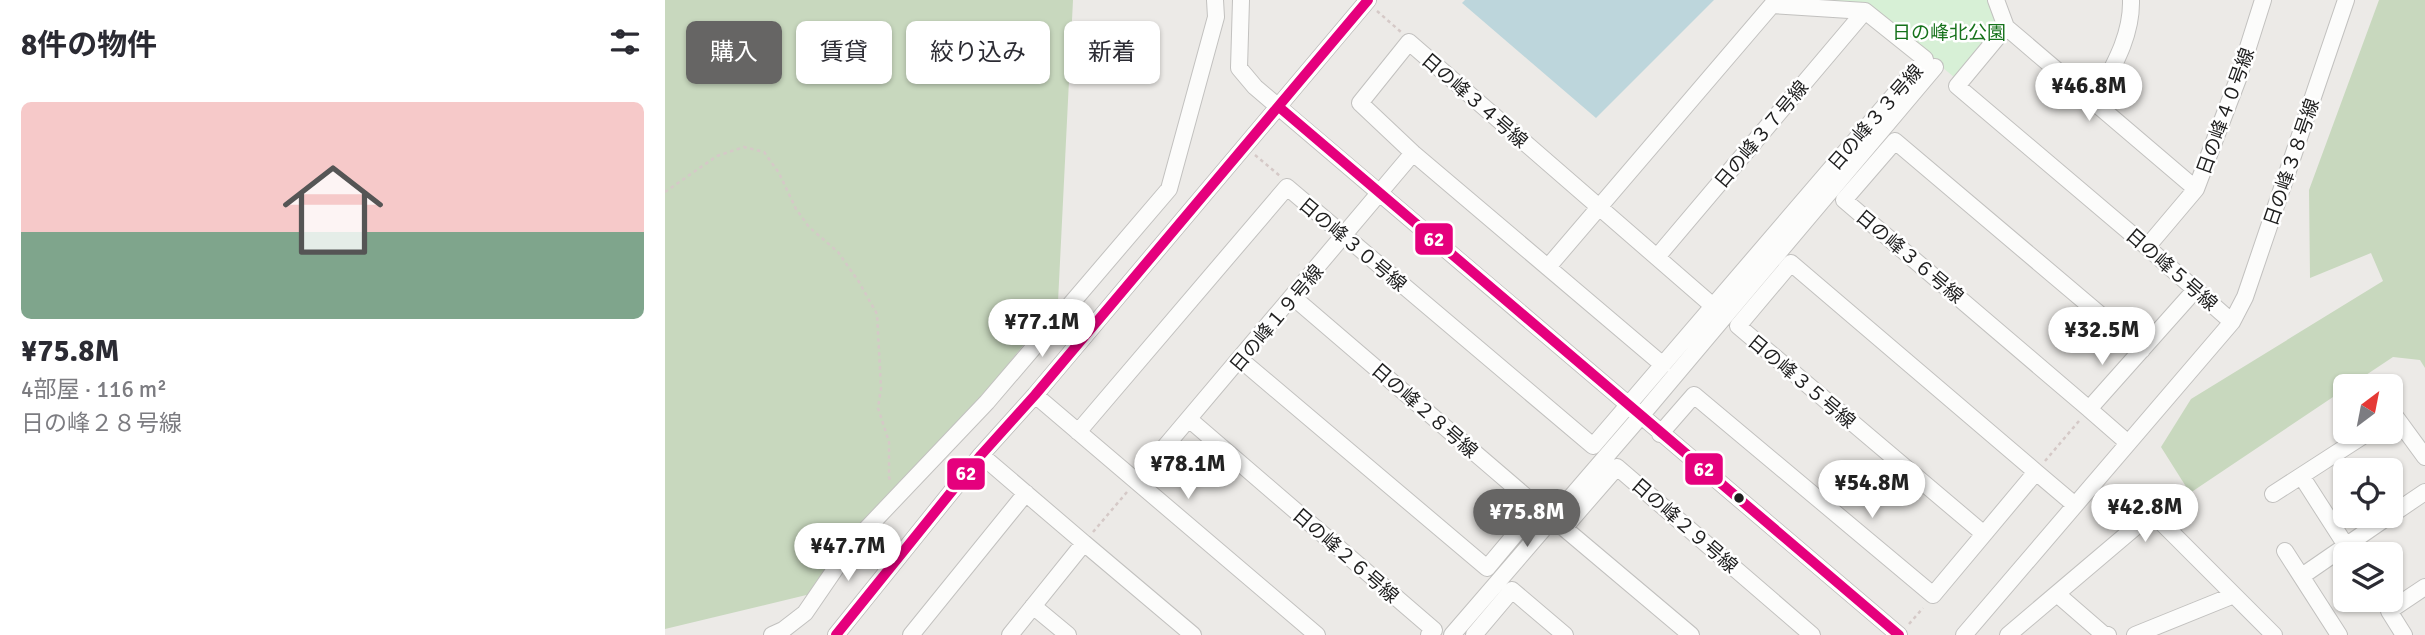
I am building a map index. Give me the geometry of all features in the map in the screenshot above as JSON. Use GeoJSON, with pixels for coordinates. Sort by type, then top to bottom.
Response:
{"type":"FeatureCollection","features":[{"type":"Feature","properties":{"kind":"street"},"geometry":{"type":"LineString","coordinates":[[772,635],[783,631],[805,613],[853,543],[987,402],[1169,189],[1216,17],[1215,0]]}},
{"type":"Feature","properties":{"kind":"street"},"geometry":{"type":"LineString","coordinates":[[1241,0],[1239,68],[1255,88],[1380,192],[1660,434],[1904,630]]}},
{"type":"Feature","properties":{"kind":"street"},"geometry":{"type":"LineString","coordinates":[[1996,0],[2006,27],[2196,189]]}},
{"type":"Feature","properties":{"kind":"street"},"geometry":{"type":"LineString","coordinates":[[2094,103],[2121,52],[2132,16],[2131,0]]}},
{"type":"Feature","properties":{"kind":"street","name":"日の峰４０号線"},"geometry":{"type":"LineString","coordinates":[[2147,247],[2196,189],[2238,79],[2263,0]]}},
{"type":"Feature","properties":{"kind":"street","name":"日の峰３８号線"},"geometry":{"type":"LineString","coordinates":[[2232,322],[2245,297],[2343,1]]}},
{"type":"Feature","properties":{"kind":"street"},"geometry":{"type":"LineString","coordinates":[[836,635],[981,455],[1279,107],[1372,5]]}},
{"type":"Feature","properties":{"kind":"street"},"geometry":{"type":"LineString","coordinates":[[1548,267],[1772,5],[1865,10]]}},
{"type":"Feature","properties":{"kind":"street","name":"日の峰３７号線"},"geometry":{"type":"LineString","coordinates":[[1657,257],[1865,10]]}},
{"type":"Feature","properties":{"kind":"street","name":"日の峰３３号線"},"geometry":{"type":"LineString","coordinates":[[1627,406],[1925,59],[1865,10]]}},
{"type":"Feature","properties":{"kind":"street","name":"日の峰５号線"},"geometry":{"type":"LineString","coordinates":[[1964,635],[2232,322],[1957,86],[2006,27]]}},
{"type":"Feature","properties":{"kind":"street","name":"日の峰３４号線"},"geometry":{"type":"LineString","coordinates":[[1663,365],[1413,153],[1360,103],[1409,43],[1713,306]]}},
{"type":"Feature","properties":{"kind":"street"},"geometry":{"type":"LineString","coordinates":[[1452,635],[1935,67]]}},
{"type":"Feature","properties":{"kind":"street","name":"日の峰３６号線"},"geometry":{"type":"LineString","coordinates":[[2089,410],[1844,201],[1895,141],[2142,350]]}},
{"type":"Feature","properties":{"kind":"street","name":"日の峰１９号線"},"geometry":{"type":"LineString","coordinates":[[1136,481],[1241,360],[1413,153]]}},
{"type":"Feature","properties":{"kind":"street","name":"日の峰３０号線"},"geometry":{"type":"LineString","coordinates":[[1078,432],[1287,187],[1593,446],[1627,406]]}},
{"type":"Feature","properties":{"kind":"street","name":"日の峰３５号線"},"geometry":{"type":"LineString","coordinates":[[1984,534],[1738,326],[1791,263],[2036,472]]}},
{"type":"Feature","properties":{"kind":"street"},"geometry":{"type":"LineString","coordinates":[[2128,443],[2089,410],[2195,290]]}},
{"type":"Feature","properties":{"kind":"street","name":"日の峰２８号線"},"geometry":{"type":"LineString","coordinates":[[1241,360],[1487,568],[1538,507],[1293,297]]}},
{"type":"Feature","properties":{"kind":"street"},"geometry":{"type":"LineString","coordinates":[[1035,395],[1317,635]]}},
{"type":"Feature","properties":{"kind":"street"},"geometry":{"type":"LineString","coordinates":[[1660,434],[1694,395],[1933,595],[2036,472],[2075,505]]}},
{"type":"Feature","properties":{"kind":"street","name":"日の峰２６号線"},"geometry":{"type":"LineString","coordinates":[[1190,420],[1434,630],[1429,635]]}},
{"type":"Feature","properties":{"kind":"street"},"geometry":{"type":"LineString","coordinates":[[2403,427],[2425,457]]}},
{"type":"Feature","properties":{"kind":"street"},"geometry":{"type":"LineString","coordinates":[[2273,494],[2351,444]]}},
{"type":"Feature","properties":{"kind":"street"},"geometry":{"type":"LineString","coordinates":[[981,455],[1193,635]]}},
{"type":"Feature","properties":{"kind":"street","name":"日の峰２９号線"},"geometry":{"type":"LineString","coordinates":[[1691,635],[1565,528],[1617,467],[1812,635]]}},
{"type":"Feature","properties":{"kind":"street"},"geometry":{"type":"LineString","coordinates":[[2302,477],[2344,542]]}},
{"type":"Feature","properties":{"kind":"street"},"geometry":{"type":"LineString","coordinates":[[2403,507],[2425,492]]}},
{"type":"Feature","properties":{"kind":"street"},"geometry":{"type":"LineString","coordinates":[[911,635],[1026,493]]}},
{"type":"Feature","properties":{"kind":"street"},"geometry":{"type":"LineString","coordinates":[[2008,635],[2152,513],[2274,635]]}},
{"type":"Feature","properties":{"kind":"street"},"geometry":{"type":"LineString","coordinates":[[2359,542],[2376,528]]}},
{"type":"Feature","properties":{"kind":"street"},"geometry":{"type":"LineString","coordinates":[[1010,635],[1084,542]]}},
{"type":"Feature","properties":{"kind":"street"},"geometry":{"type":"LineString","coordinates":[[2285,551],[2339,635]]}},
{"type":"Feature","properties":{"kind":"street"},"geometry":{"type":"LineString","coordinates":[[2302,576],[2333,559]]}},
{"type":"Feature","properties":{"kind":"street"},"geometry":{"type":"LineString","coordinates":[[2403,597],[2425,587]]}},
{"type":"Feature","properties":{"kind":"street"},"geometry":{"type":"LineString","coordinates":[[1474,635],[1512,590],[1565,635]]}},
{"type":"Feature","properties":{"kind":"street"},"geometry":{"type":"LineString","coordinates":[[2057,594],[2102,633],[2108,635]]}},
{"type":"Feature","properties":{"kind":"street"},"geometry":{"type":"LineString","coordinates":[[2135,635],[2234,595]]}},
{"type":"Feature","properties":{"kind":"street"},"geometry":{"type":"LineString","coordinates":[[1033,606],[1068,635]]}},
{"type":"Feature","properties":{"kind":"street"},"geometry":{"type":"LineString","coordinates":[[2389,612],[2405,635]]}},
{"type":"Feature","properties":{"kind":"path"},"geometry":{"type":"LineString","coordinates":[[1372,5],[1405,35],[1409,43]]}},
{"type":"Feature","properties":{"kind":"path"},"geometry":{"type":"LineString","coordinates":[[665,192],[717,156],[744,147],[764,152],[779,173],[796,209],[809,227],[838,252],[877,314],[881,388],[878,408],[889,442],[889,477],[897,495]]}},
{"type":"Feature","properties":{"kind":"path"},"geometry":{"type":"LineString","coordinates":[[1253,153],[1286,181],[1287,187]]}},
{"type":"Feature","properties":{"kind":"path"},"geometry":{"type":"LineString","coordinates":[[2036,472],[2089,410]]}},
{"type":"Feature","properties":{"kind":"path"},"geometry":{"type":"LineString","coordinates":[[1084,542],[1136,481]]}},
{"type":"Feature","properties":{"kind":"path"},"geometry":{"type":"LineString","coordinates":[[1904,630],[1933,595]]}},
{"type":"Feature","properties":{"kind":"green space"},"geometry":{"type":"Polygon","coordinates":[[[665,0],[1073,0],[1072,21],[1064,21],[1064,84],[1069,84],[1058,302],[827,590],[665,629],[665,0]]]}},
{"type":"Feature","properties":{"kind":"green space","name":"日の峰北公園"},"geometry":{"type":"Polygon","coordinates":[[[1818,0],[1989,0],[1998,24],[1954,77],[1867,5],[1818,0]]]}},
{"type":"Feature","properties":{"kind":"green space"},"geometry":{"type":"Polygon","coordinates":[[[2379,0],[2425,0],[2425,368],[2420,360],[2393,357],[2368,374],[2333,374],[2333,397],[2190,493],[2161,447],[2191,399],[2383,281],[2371,253],[2310,278],[2309,190],[2379,0]]]}},
{"type":"Feature","properties":{"kind":"water"},"geometry":{"type":"Polygon","coordinates":[[[1465,0],[1714,0],[1596,118],[1462,3],[1465,0]]]}},
{"type":"Feature","properties":{"kind":"transit line","name":"62"},"geometry":{"type":"LineString","coordinates":[[836,635],[981,455],[1035,395],[1368,0]]}},
{"type":"Feature","properties":{"kind":"transit line","name":"62"},"geometry":{"type":"LineString","coordinates":[[1279,107],[1899,635]]}}]}
